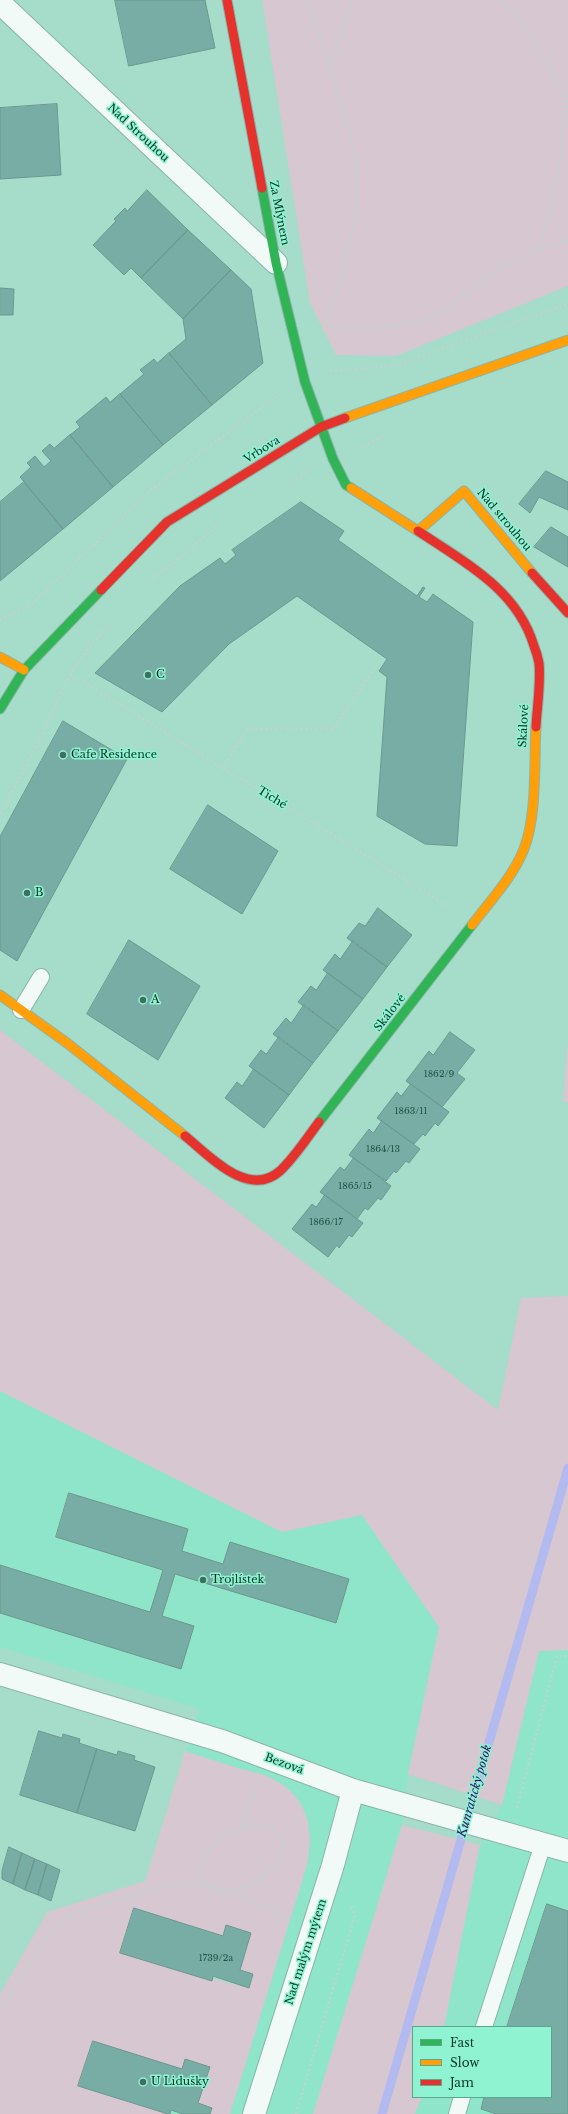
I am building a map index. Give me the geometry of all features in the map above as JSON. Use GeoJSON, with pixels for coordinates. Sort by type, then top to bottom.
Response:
{"type":"FeatureCollection","features":[{"type":"Feature","properties":{"kind":"street","name":"Za Mlýnem"},"geometry":{"type":"LineString","coordinates":[[227,0],[276,263],[305,382],[321,428]]}},
{"type":"Feature","properties":{"kind":"street","name":"Nad Strouhou"},"geometry":{"type":"LineString","coordinates":[[0,3],[276,263]]}},
{"type":"Feature","properties":{"kind":"street","name":"Vrbova"},"geometry":{"type":"LineString","coordinates":[[0,709],[24,670],[167,522],[321,428],[568,340]]}},
{"type":"Feature","properties":{"kind":"street"},"geometry":{"type":"LineString","coordinates":[[321,428],[333,459],[346,485],[418,530]]}},
{"type":"Feature","properties":{"kind":"street","name":"Nad strouhou"},"geometry":{"type":"LineString","coordinates":[[418,530],[464,491],[549,593],[568,613]]}},
{"type":"Feature","properties":{"kind":"street","name":"Skálové"},"geometry":{"type":"LineString","coordinates":[[0,995],[67,1043],[233,1174],[246,1181],[260,1182],[272,1177],[281,1170],[364,1066],[512,872],[524,850],[531,828],[539,663],[531,636],[519,612],[501,590],[481,573],[418,530]]}},
{"type":"Feature","properties":{"kind":"street"},"geometry":{"type":"LineString","coordinates":[[0,657],[24,670]]}},
{"type":"Feature","properties":{"kind":"street","name":"Bezová"},"geometry":{"type":"LineString","coordinates":[[0,1674],[222,1741],[354,1790],[568,1851]]}},
{"type":"Feature","properties":{"kind":"street","name":"Nad malým mýtem"},"geometry":{"type":"LineString","coordinates":[[254,2114],[333,1865],[354,1790]]}},
{"type":"Feature","properties":{"kind":"lane"},"geometry":{"type":"LineString","coordinates":[[21,1010],[41,977]]}},
{"type":"Feature","properties":{"kind":"lane"},"geometry":{"type":"LineString","coordinates":[[484,2026],[543,1844]]}},
{"type":"Feature","properties":{"kind":"lane"},"geometry":{"type":"LineString","coordinates":[[456,2114],[462,2098]]}},
{"type":"Feature","properties":{"kind":"path"},"geometry":{"type":"LineString","coordinates":[[308,0],[357,161],[359,200],[341,282],[319,338]]}},
{"type":"Feature","properties":{"kind":"path"},"geometry":{"type":"LineString","coordinates":[[330,69],[352,0]]}},
{"type":"Feature","properties":{"kind":"path"},"geometry":{"type":"LineString","coordinates":[[503,0],[529,32],[567,101],[562,153],[549,218],[537,250]]}},
{"type":"Feature","properties":{"kind":"path"},"geometry":{"type":"LineString","coordinates":[[324,326],[354,330],[428,320],[454,304],[498,269],[537,250],[568,240]]}},
{"type":"Feature","properties":{"kind":"path"},"geometry":{"type":"LineString","coordinates":[[332,370],[394,366],[568,304]]}},
{"type":"Feature","properties":{"kind":"path"},"geometry":{"type":"LineString","coordinates":[[0,620],[32,604],[152,490],[278,395]]}},
{"type":"Feature","properties":{"kind":"path"},"geometry":{"type":"LineString","coordinates":[[283,484],[388,434]]}},
{"type":"Feature","properties":{"kind":"path"},"geometry":{"type":"LineString","coordinates":[[149,583],[224,521]]}},
{"type":"Feature","properties":{"kind":"path"},"geometry":{"type":"LineString","coordinates":[[0,814],[35,749],[70,674],[87,650],[112,621]]}},
{"type":"Feature","properties":{"kind":"path"},"geometry":{"type":"LineString","coordinates":[[223,768],[247,729],[333,728],[376,666]]}},
{"type":"Feature","properties":{"kind":"path","name":"Tiché"},"geometry":{"type":"LineString","coordinates":[[70,674],[474,922]]}},
{"type":"Feature","properties":{"kind":"path"},"geometry":{"type":"LineString","coordinates":[[500,1832],[557,1656],[568,1656]]}},
{"type":"Feature","properties":{"kind":"path"},"geometry":{"type":"LineString","coordinates":[[242,1828],[265,1757]]}},
{"type":"Feature","properties":{"kind":"path"},"geometry":{"type":"LineString","coordinates":[[207,1885],[198,1874],[204,1856],[214,1841],[252,1824],[273,1826],[285,1839],[279,1861],[264,1877],[249,1886],[221,1890]]}},
{"type":"Feature","properties":{"kind":"path"},"geometry":{"type":"LineString","coordinates":[[0,2010],[52,1929],[78,1912],[174,1884],[207,1885],[266,1906],[290,1921],[310,1938]]}},
{"type":"Feature","properties":{"kind":"path"},"geometry":{"type":"LineString","coordinates":[[296,2114],[355,1915]]}},
{"type":"Feature","properties":{"kind":"shaded area"},"geometry":{"type":"Polygon","coordinates":[[[262,0],[568,0],[568,286],[396,356],[336,355],[310,303],[262,0]]]}},
{"type":"Feature","properties":{"kind":"shaded area"},"geometry":{"type":"Polygon","coordinates":[[[0,1030],[498,1410],[521,1298],[568,1296],[568,1650],[539,1651],[502,1805],[408,1774],[439,1627],[362,1515],[282,1532],[0,1391],[0,1030]]]}},
{"type":"Feature","properties":{"kind":"shaded area"},"geometry":{"type":"Polygon","coordinates":[[[568,1042],[568,1102],[563,1101],[568,1042]]]}},
{"type":"Feature","properties":{"kind":"shaded area"},"geometry":{"type":"Polygon","coordinates":[[[0,1391],[282,1532],[362,1515],[439,1627],[408,1774],[402,1825],[313,2114],[0,2114],[0,1994],[47,1912],[145,1881],[200,1709],[0,1647],[0,1391]]]}},
{"type":"Feature","properties":{"kind":"shaded area"},"geometry":{"type":"Polygon","coordinates":[[[539,1650],[568,1650],[568,2114],[415,2114],[422,2098],[552,2098],[552,2026],[444,2026],[480,1845],[502,1805],[539,1650]]]}},
{"type":"Feature","properties":{"kind":"shaded area"},"geometry":{"type":"Polygon","coordinates":[[[185,1751],[267,1776],[281,1783],[299,1802],[305,1813],[310,1837],[307,1865],[230,2114],[210,2114],[211,2108],[198,2103],[209,2067],[185,2059],[182,2069],[93,2041],[79,2086],[168,2114],[0,2114],[0,1994],[47,1912],[145,1881],[185,1751]],[[134,1908],[120,1953],[249,1988],[253,1974],[240,1970],[226,1925],[223,1936],[134,1908]]]}},
{"type":"Feature","properties":{"kind":"shaded area"},"geometry":{"type":"Polygon","coordinates":[[[402,1825],[480,1845],[444,2026],[412,2026],[412,2098],[422,2098],[415,2114],[313,2114],[402,1825]]]}},
{"type":"Feature","properties":{"kind":"building"},"geometry":{"type":"Polygon","coordinates":[[[115,0],[205,0],[215,48],[129,66],[115,0]]]}},
{"type":"Feature","properties":{"kind":"building"},"geometry":{"type":"Polygon","coordinates":[[[57,104],[61,175],[0,179],[0,108],[57,104]]]}},
{"type":"Feature","properties":{"kind":"building"},"geometry":{"type":"Polygon","coordinates":[[[147,190],[188,230],[141,278],[131,268],[124,275],[93,245],[116,221],[114,219],[125,208],[127,211],[147,190]]]}},
{"type":"Feature","properties":{"kind":"building"},"geometry":{"type":"Polygon","coordinates":[[[188,230],[231,270],[183,319],[141,278],[188,230]]]}},
{"type":"Feature","properties":{"kind":"building"},"geometry":{"type":"Polygon","coordinates":[[[231,270],[251,289],[263,363],[212,405],[169,353],[186,339],[183,319],[231,270]]]}},
{"type":"Feature","properties":{"kind":"building"},"geometry":{"type":"Polygon","coordinates":[[[0,288],[14,289],[13,315],[0,315],[0,288]]]}},
{"type":"Feature","properties":{"kind":"building"},"geometry":{"type":"Polygon","coordinates":[[[169,353],[212,405],[163,445],[120,394],[144,374],[140,370],[154,359],[157,363],[169,353]]]}},
{"type":"Feature","properties":{"kind":"building"},"geometry":{"type":"Polygon","coordinates":[[[120,394],[163,445],[113,487],[70,435],[80,427],[76,422],[106,397],[110,402],[120,394]]]}},
{"type":"Feature","properties":{"kind":"building"},"geometry":{"type":"Polygon","coordinates":[[[70,435],[113,487],[63,529],[20,477],[31,467],[27,463],[35,456],[44,467],[51,461],[42,451],[50,444],[54,448],[70,435]]]}},
{"type":"Feature","properties":{"kind":"building"},"geometry":{"type":"Polygon","coordinates":[[[546,471],[568,482],[568,510],[539,497],[530,513],[519,504],[546,471]]]}},
{"type":"Feature","properties":{"kind":"building"},"geometry":{"type":"Polygon","coordinates":[[[24,482],[63,529],[0,581],[0,502],[24,482]]]}},
{"type":"Feature","properties":{"kind":"building","name":"C"},"geometry":{"type":"Polygon","coordinates":[[[301,502],[344,531],[338,540],[417,596],[423,587],[425,588],[419,597],[427,602],[433,594],[473,622],[457,846],[425,844],[377,816],[387,677],[379,671],[387,659],[297,596],[229,644],[162,712],[95,673],[180,586],[220,558],[225,564],[236,555],[232,550],[301,502]]]}},
{"type":"Feature","properties":{"kind":"building"},"geometry":{"type":"Polygon","coordinates":[[[551,527],[568,537],[568,567],[534,547],[551,527]]]}},
{"type":"Feature","properties":{"kind":"building","name":"B"},"geometry":{"type":"Polygon","coordinates":[[[63,721],[127,759],[17,961],[0,950],[0,837],[63,721]]]}},
{"type":"Feature","properties":{"kind":"building"},"geometry":{"type":"Polygon","coordinates":[[[208,805],[278,851],[242,914],[170,869],[208,805]]]}},
{"type":"Feature","properties":{"kind":"building"},"geometry":{"type":"Polygon","coordinates":[[[378,908],[412,935],[387,967],[347,938],[359,923],[365,926],[378,908]]]}},
{"type":"Feature","properties":{"kind":"building","name":"A"},"geometry":{"type":"Polygon","coordinates":[[[129,940],[200,986],[158,1060],[87,1014],[129,940]]]}},
{"type":"Feature","properties":{"kind":"building"},"geometry":{"type":"Polygon","coordinates":[[[353,941],[387,967],[363,999],[323,970],[335,954],[340,959],[353,941]]]}},
{"type":"Feature","properties":{"kind":"building"},"geometry":{"type":"Polygon","coordinates":[[[328,973],[363,999],[338,1031],[298,1002],[311,986],[316,990],[328,973]]]}},
{"type":"Feature","properties":{"kind":"building"},"geometry":{"type":"Polygon","coordinates":[[[304,1005],[338,1031],[313,1063],[273,1034],[286,1018],[291,1023],[304,1005]]]}},
{"type":"Feature","properties":{"kind":"building"},"geometry":{"type":"Polygon","coordinates":[[[450,1032],[475,1050],[457,1073],[465,1079],[442,1107],[406,1081],[429,1051],[433,1055],[450,1032]]]}},
{"type":"Feature","properties":{"kind":"building"},"geometry":{"type":"Polygon","coordinates":[[[279,1037],[313,1063],[289,1095],[249,1066],[261,1050],[266,1054],[279,1037]]]}},
{"type":"Feature","properties":{"kind":"building"},"geometry":{"type":"Polygon","coordinates":[[[254,1069],[289,1095],[264,1128],[225,1098],[237,1082],[242,1086],[254,1069]]]}},
{"type":"Feature","properties":{"kind":"building"},"geometry":{"type":"Polygon","coordinates":[[[411,1084],[449,1112],[438,1126],[435,1123],[425,1136],[423,1134],[414,1144],[377,1118],[397,1092],[401,1096],[411,1084]]]}},
{"type":"Feature","properties":{"kind":"building"},"geometry":{"type":"Polygon","coordinates":[[[382,1121],[420,1149],[409,1163],[406,1161],[396,1173],[394,1171],[386,1181],[349,1155],[369,1129],[373,1133],[382,1121]]]}},
{"type":"Feature","properties":{"kind":"building"},"geometry":{"type":"Polygon","coordinates":[[[354,1158],[391,1186],[381,1200],[378,1198],[368,1210],[365,1208],[357,1219],[320,1192],[340,1167],[344,1170],[354,1158]]]}},
{"type":"Feature","properties":{"kind":"building"},"geometry":{"type":"Polygon","coordinates":[[[325,1195],[363,1223],[352,1237],[349,1235],[339,1248],[337,1245],[328,1257],[292,1229],[312,1204],[316,1207],[325,1195]]]}},
{"type":"Feature","properties":{"kind":"building"},"geometry":{"type":"Polygon","coordinates":[[[69,1493],[188,1529],[182,1551],[223,1564],[230,1542],[349,1579],[336,1623],[175,1574],[162,1616],[194,1626],[181,1669],[0,1613],[0,1565],[150,1612],[163,1570],[56,1537],[69,1493]]]}},
{"type":"Feature","properties":{"kind":"building"},"geometry":{"type":"Polygon","coordinates":[[[39,1731],[62,1738],[63,1734],[80,1739],[79,1743],[97,1749],[77,1813],[20,1795],[39,1731]]]}},
{"type":"Feature","properties":{"kind":"building"},"geometry":{"type":"Polygon","coordinates":[[[97,1749],[117,1755],[118,1751],[135,1756],[134,1760],[155,1767],[135,1831],[77,1813],[97,1749]]]}},
{"type":"Feature","properties":{"kind":"building"},"geometry":{"type":"Polygon","coordinates":[[[9,1847],[22,1853],[13,1884],[2,1879],[2,1871],[9,1847]]]}},
{"type":"Feature","properties":{"kind":"building"},"geometry":{"type":"Polygon","coordinates":[[[22,1853],[35,1859],[25,1890],[13,1884],[22,1853]]]}},
{"type":"Feature","properties":{"kind":"building"},"geometry":{"type":"Polygon","coordinates":[[[35,1859],[47,1864],[38,1895],[25,1890],[35,1859]]]}},
{"type":"Feature","properties":{"kind":"building"},"geometry":{"type":"Polygon","coordinates":[[[47,1864],[60,1870],[51,1901],[38,1895],[47,1864]]]}},
{"type":"Feature","properties":{"kind":"building"},"geometry":{"type":"Polygon","coordinates":[[[547,1904],[568,1911],[568,2114],[496,2114],[481,2109],[484,2098],[552,2098],[552,2026],[507,2026],[547,1904]]]}},
{"type":"Feature","properties":{"kind":"building"},"geometry":{"type":"Polygon","coordinates":[[[134,1908],[223,1936],[226,1925],[251,1933],[240,1970],[253,1974],[249,1988],[213,1976],[212,1981],[120,1953],[134,1908]]]}},
{"type":"Feature","properties":{"kind":"building"},"geometry":{"type":"Polygon","coordinates":[[[93,2041],[182,2069],[185,2059],[210,2067],[198,2103],[212,2108],[210,2114],[183,2114],[171,2110],[170,2114],[168,2114],[78,2086],[93,2041]]]}},
{"type":"Feature","properties":{"kind":"waterway","name":"Kunratický potok"},"geometry":{"type":"LineString","coordinates":[[382,2114],[568,1468]]}},
{"type":"Feature","properties":{"kind":"traffic: fast"},"geometry":{"type":"LineString","coordinates":[[262,188],[276,263],[305,382],[333,459],[346,485],[351,488]]}},
{"type":"Feature","properties":{"kind":"traffic: fast"},"geometry":{"type":"LineString","coordinates":[[0,709],[24,670],[101,590]]}},
{"type":"Feature","properties":{"kind":"traffic: fast"},"geometry":{"type":"LineString","coordinates":[[319,1122],[472,925]]}},
{"type":"Feature","properties":{"kind":"traffic: slow"},"geometry":{"type":"LineString","coordinates":[[345,418],[568,340]]}},
{"type":"Feature","properties":{"kind":"traffic: slow"},"geometry":{"type":"LineString","coordinates":[[351,488],[418,531],[464,491],[532,573]]}},
{"type":"Feature","properties":{"kind":"traffic: slow"},"geometry":{"type":"LineString","coordinates":[[0,657],[24,670]]}},
{"type":"Feature","properties":{"kind":"traffic: slow"},"geometry":{"type":"LineString","coordinates":[[472,925],[514,869],[524,849],[528,836],[533,806],[536,727]]}},
{"type":"Feature","properties":{"kind":"traffic: slow"},"geometry":{"type":"LineString","coordinates":[[0,995],[67,1043],[185,1136]]}},
{"type":"Feature","properties":{"kind":"traffic: jam"},"geometry":{"type":"LineString","coordinates":[[227,0],[262,188]]}},
{"type":"Feature","properties":{"kind":"traffic: jam"},"geometry":{"type":"LineString","coordinates":[[101,590],[167,522],[321,427],[345,418]]}},
{"type":"Feature","properties":{"kind":"traffic: jam"},"geometry":{"type":"LineString","coordinates":[[418,531],[487,579],[515,608],[526,626],[539,663],[536,727]]}},
{"type":"Feature","properties":{"kind":"traffic: jam"},"geometry":{"type":"LineString","coordinates":[[532,573],[568,613]]}},
{"type":"Feature","properties":{"kind":"traffic: jam"},"geometry":{"type":"LineString","coordinates":[[185,1136],[230,1172],[242,1178],[255,1180],[268,1178],[280,1171],[296,1154],[319,1122]]}},
{"type":"Feature","properties":{"kind":"place","name":"C"},"geometry":{"type":"Point","coordinates":[148,675]}},
{"type":"Feature","properties":{"kind":"place","name":"Cafe Residence"},"geometry":{"type":"Point","coordinates":[63,755]}},
{"type":"Feature","properties":{"kind":"place","name":"B"},"geometry":{"type":"Point","coordinates":[27,893]}},
{"type":"Feature","properties":{"kind":"place","name":"A"},"geometry":{"type":"Point","coordinates":[143,1000]}},
{"type":"Feature","properties":{"kind":"place","name":"Trojlístek"},"geometry":{"type":"Point","coordinates":[203,1580]}},
{"type":"Feature","properties":{"kind":"place","name":"U Lidušky"},"geometry":{"type":"Point","coordinates":[143,2082]}}]}
